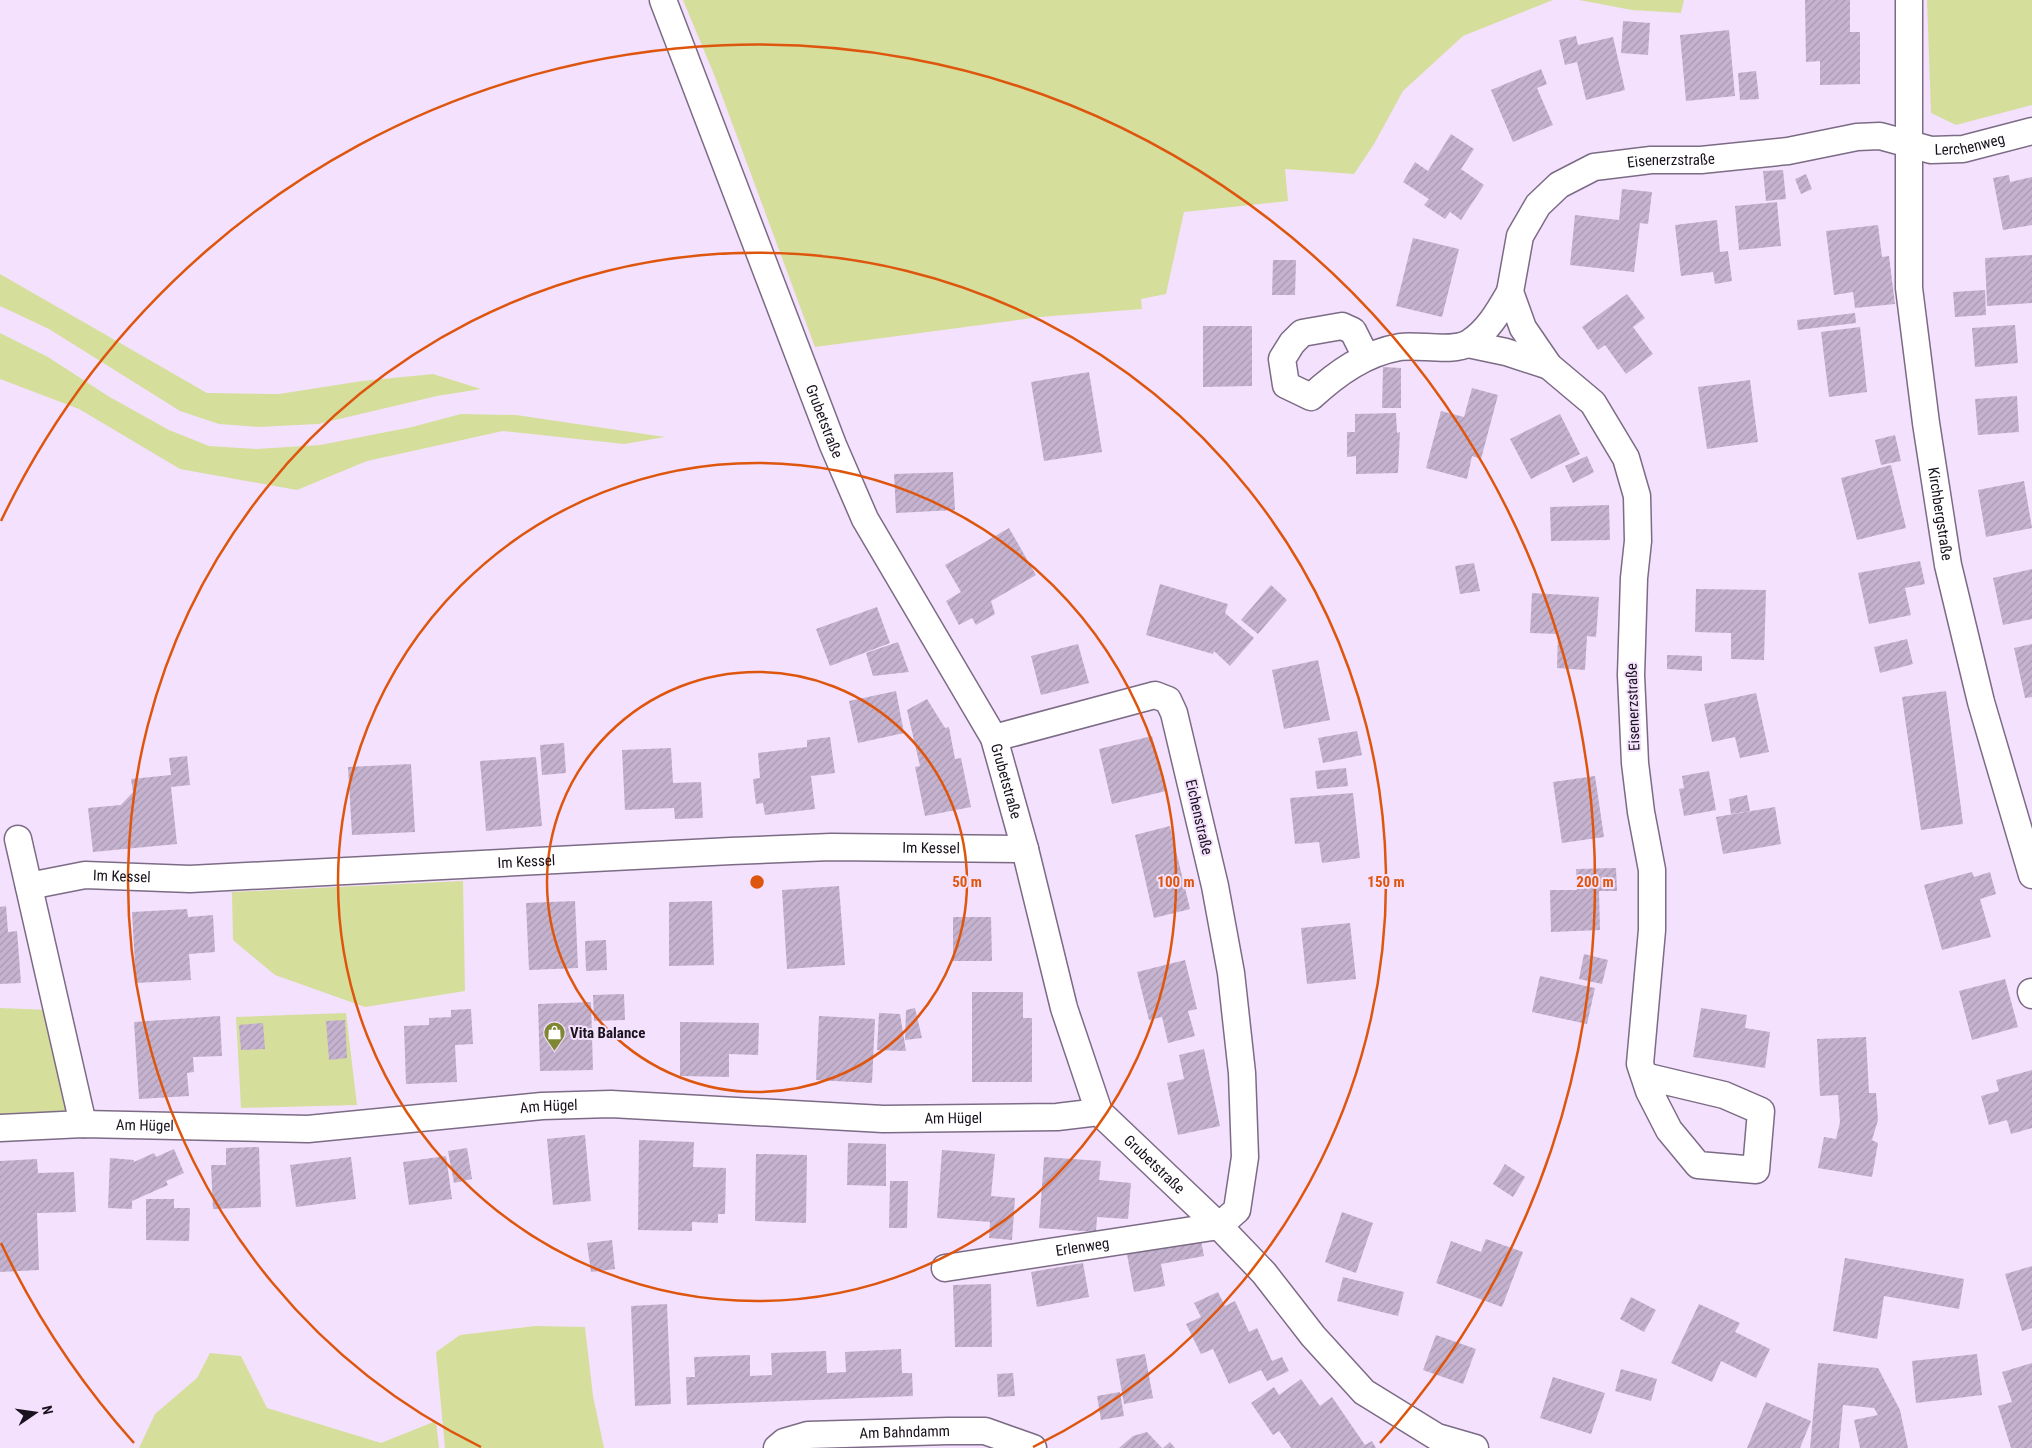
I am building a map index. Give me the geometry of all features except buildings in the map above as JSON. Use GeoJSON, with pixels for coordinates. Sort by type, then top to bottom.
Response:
{"type":"FeatureCollection","features":[{"type":"Feature","properties":{"kind":"street","name":"Grubetstraße"},"geometry":{"type":"LineString","coordinates":[[663,0],[833,445],[865,519],[994,738],[1064,1008],[1099,1112],[1219,1226],[1264,1273],[1312,1336],[1364,1392],[1429,1443],[1475,1448]]}},
{"type":"Feature","properties":{"kind":"street","name":"Kirchbergstraße"},"geometry":{"type":"LineString","coordinates":[[1909,0],[1909,288],[1926,423],[1948,565],[1980,702],[2032,875]]}},
{"type":"Feature","properties":{"kind":"street","name":"Lerchenweg"},"geometry":{"type":"LineString","coordinates":[[1908,144],[1931,150],[1963,149],[2032,131]]}},
{"type":"Feature","properties":{"kind":"street","name":"Eisenerzstraße"},"geometry":{"type":"LineString","coordinates":[[1468,344],[1493,321],[1510,292],[1520,236],[1538,204],[1559,185],[1594,167],[1651,160],[1702,160],[1788,151],[1857,137],[1880,136],[1908,144]]}},
{"type":"Feature","properties":{"kind":"street","name":"Eisenerzstraße"},"geometry":{"type":"LineString","coordinates":[[1510,292],[1523,328],[1550,366],[1593,404],[1626,458],[1637,496],[1638,541],[1634,578],[1630,675],[1635,763],[1641,812],[1652,870],[1652,930],[1640,1064],[1644,1076],[1668,1130],[1698,1166],[1756,1170],[1761,1111],[1724,1095],[1644,1076]]}},
{"type":"Feature","properties":{"kind":"street","name":"Eisenerzstraße"},"geometry":{"type":"LineString","coordinates":[[1366,357],[1401,347],[1444,348],[1468,344],[1506,352],[1550,366]]}},
{"type":"Feature","properties":{"kind":"street","name":"Eichenstraße"},"geometry":{"type":"LineString","coordinates":[[994,738],[1155,696],[1168,700],[1174,713],[1215,886],[1232,973],[1242,1073],[1245,1156],[1237,1210],[1219,1226]]}},
{"type":"Feature","properties":{"kind":"street"},"geometry":{"type":"LineString","coordinates":[[18,839],[83,1124]]}},
{"type":"Feature","properties":{"kind":"street","name":"Im Kessel"},"geometry":{"type":"LineString","coordinates":[[29,886],[85,875],[190,879],[731,850],[831,847],[1024,849]]}},
{"type":"Feature","properties":{"kind":"street","name":"Am Hügel"},"geometry":{"type":"LineString","coordinates":[[0,1128],[83,1124],[308,1129],[542,1106],[611,1104],[883,1118],[1022,1118],[1099,1112]]}},
{"type":"Feature","properties":{"kind":"street","name":"Erlenweg"},"geometry":{"type":"LineString","coordinates":[[945,1268],[1219,1226]]}},
{"type":"Feature","properties":{"kind":"street","name":"Am Bahndamm"},"geometry":{"type":"LineString","coordinates":[[777,1448],[784,1442],[808,1435],[948,1430],[985,1431],[1033,1448]]}},
{"type":"Feature","properties":{"kind":"green space"},"geometry":{"type":"Polygon","coordinates":[[[683,0],[1553,0],[1463,36],[1403,91],[1374,144],[1354,174],[1285,169],[1288,201],[1184,212],[1166,294],[1141,299],[1142,309],[1040,317],[815,347],[715,77],[683,0]]]}},
{"type":"Feature","properties":{"kind":"green space"},"geometry":{"type":"Polygon","coordinates":[[[1579,0],[1684,0],[1681,13],[1632,10],[1579,0]]]}},
{"type":"Feature","properties":{"kind":"green space"},"geometry":{"type":"Polygon","coordinates":[[[1927,0],[2032,0],[2032,105],[1956,125],[1931,113],[1927,0]]]}},
{"type":"Feature","properties":{"kind":"green space"},"geometry":{"type":"Polygon","coordinates":[[[0,274],[207,393],[279,394],[362,381],[433,374],[481,389],[437,396],[318,424],[259,427],[219,424],[180,411],[49,329],[0,306],[0,274]]]}},
{"type":"Feature","properties":{"kind":"green space"},"geometry":{"type":"Polygon","coordinates":[[[0,333],[48,357],[108,396],[169,430],[209,446],[256,449],[320,445],[412,427],[461,414],[516,415],[665,437],[624,444],[503,431],[367,461],[297,490],[180,469],[79,409],[0,379],[0,333]]]}},
{"type":"Feature","properties":{"kind":"green space"},"geometry":{"type":"Polygon","coordinates":[[[463,881],[465,991],[365,1007],[275,975],[233,940],[232,892],[463,881]]]}},
{"type":"Feature","properties":{"kind":"green space"},"geometry":{"type":"Polygon","coordinates":[[[0,1008],[50,1010],[73,1115],[0,1120],[0,1008]]]}},
{"type":"Feature","properties":{"kind":"green space"},"geometry":{"type":"Polygon","coordinates":[[[346,1013],[357,1105],[241,1108],[236,1017],[346,1013]]]}},
{"type":"Feature","properties":{"kind":"green space"},"geometry":{"type":"Polygon","coordinates":[[[535,1326],[585,1327],[593,1396],[604,1448],[445,1448],[436,1352],[460,1335],[535,1326]]]}},
{"type":"Feature","properties":{"kind":"green space"},"geometry":{"type":"Polygon","coordinates":[[[210,1353],[241,1356],[267,1408],[381,1443],[436,1421],[439,1448],[139,1448],[155,1414],[197,1378],[210,1353]]]}},
{"type":"Feature","properties":{"kind":"place","name":"Vita Balance"},"geometry":{"type":"Point","coordinates":[554,1052]}}]}
